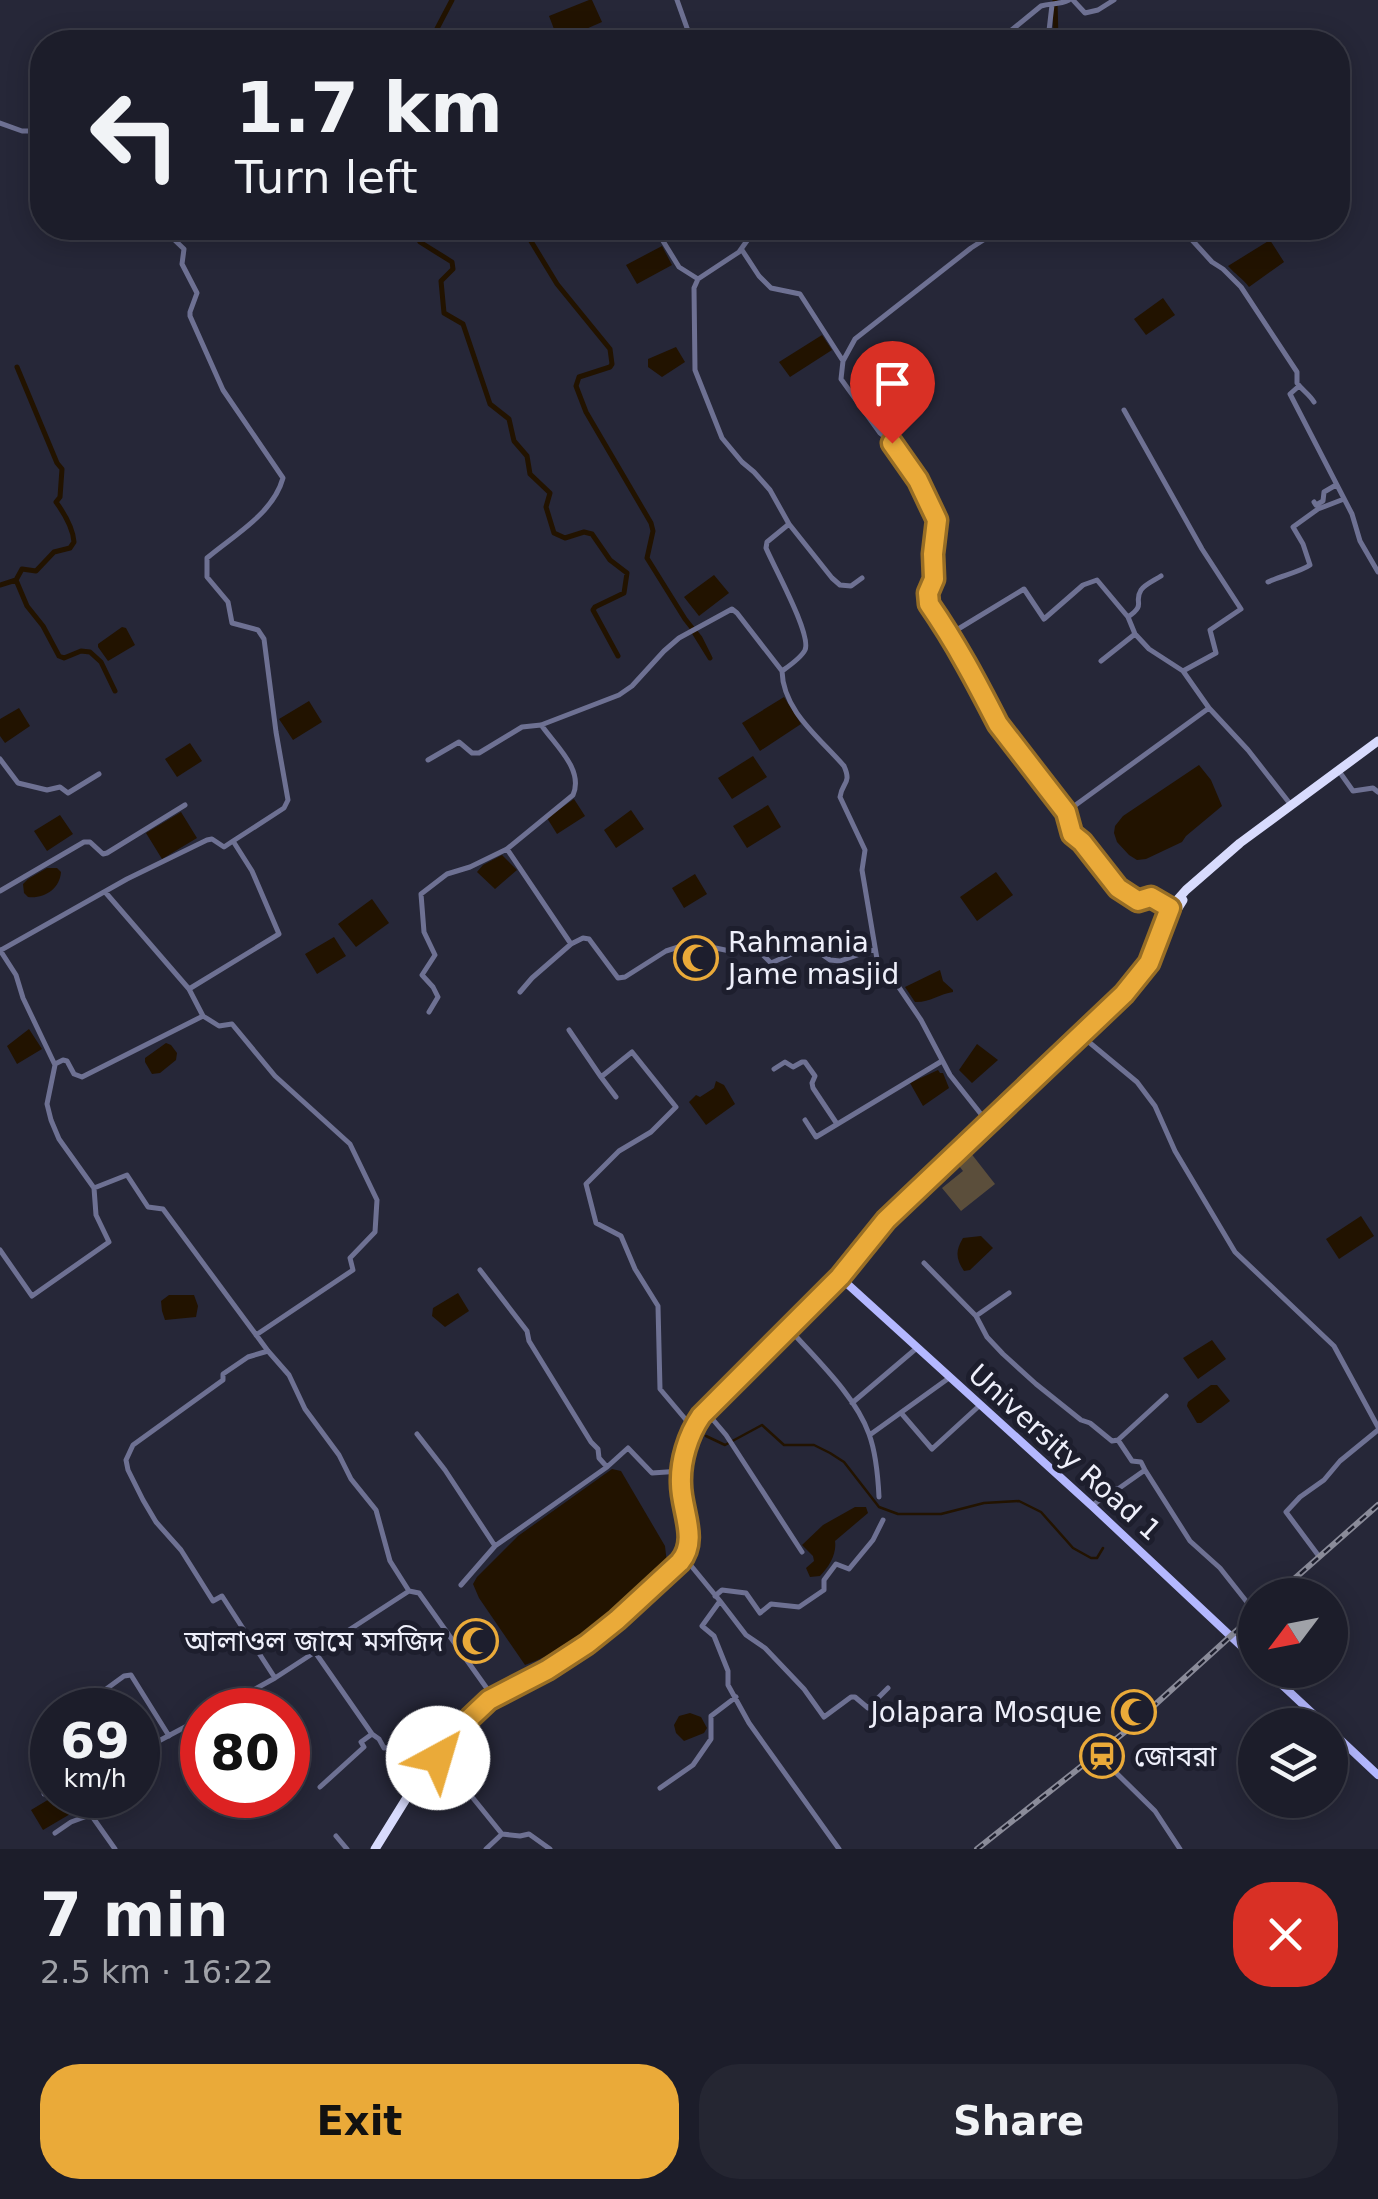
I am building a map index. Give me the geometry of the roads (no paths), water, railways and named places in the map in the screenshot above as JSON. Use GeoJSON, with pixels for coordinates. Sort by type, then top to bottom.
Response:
{"type":"FeatureCollection","features":[{"type":"Feature","properties":{"kind":"highway"},"geometry":{"type":"LineString","coordinates":[[378,1849],[395,1815],[471,1717],[494,1698],[587,1644],[686,1556],[689,1540],[681,1471],[693,1428],[729,1386],[840,1277],[886,1220],[1141,974],[1170,908],[1186,890],[1240,843],[1378,744]]}},
{"type":"Feature","properties":{"kind":"highway"},"geometry":{"type":"LineString","coordinates":[[378,1849],[428,1776],[476,1719],[513,1691],[541,1680],[580,1654],[688,1562],[694,1550],[694,1536],[687,1470],[700,1427],[709,1415],[843,1280],[889,1220],[1126,1000],[1153,967],[1173,916],[1188,894],[1378,744]]}},
{"type":"Feature","properties":{"kind":"main road","name":"University Road 1"},"geometry":{"type":"LineString","coordinates":[[843,1280],[1238,1643]]}},
{"type":"Feature","properties":{"kind":"main road"},"geometry":{"type":"LineString","coordinates":[[1285,1688],[1307,1708]]}},
{"type":"Feature","properties":{"kind":"main road"},"geometry":{"type":"LineString","coordinates":[[1348,1746],[1378,1775]]}},
{"type":"Feature","properties":{"kind":"street"},"geometry":{"type":"LineString","coordinates":[[676,0],[687,30]]}},
{"type":"Feature","properties":{"kind":"street"},"geometry":{"type":"LineString","coordinates":[[1012,30],[1041,6],[1071,0],[1085,13],[1114,0]]}},
{"type":"Feature","properties":{"kind":"street"},"geometry":{"type":"LineString","coordinates":[[1048,30],[1052,5]]}},
{"type":"Feature","properties":{"kind":"street"},"geometry":{"type":"LineString","coordinates":[[0,123],[30,131]]}},
{"type":"Feature","properties":{"kind":"street"},"geometry":{"type":"LineString","coordinates":[[0,1250],[32,1296],[109,1242],[96,1216],[94,1188],[50,1120],[47,1104],[55,1065],[16,975],[0,950],[207,840],[212,839],[224,848],[284,808],[288,800],[264,639],[258,630],[232,623],[228,602],[207,577],[207,558],[251,524],[283,478],[224,390],[190,316],[197,293],[182,264],[184,249],[175,240]]}},
{"type":"Feature","properties":{"kind":"street"},"geometry":{"type":"LineString","coordinates":[[662,240],[679,267],[698,279]]}},
{"type":"Feature","properties":{"kind":"street"},"geometry":{"type":"LineString","coordinates":[[749,240],[698,279],[694,288],[695,370],[722,438],[770,490],[789,524],[832,578],[840,585],[850,586],[862,578]]}},
{"type":"Feature","properties":{"kind":"street"},"geometry":{"type":"LineString","coordinates":[[983,240],[856,337],[843,361],[842,379],[880,433],[910,466],[937,520],[934,579],[928,599],[998,724],[1066,812],[1072,834],[1124,894],[1138,901],[1156,898],[1170,908]]}},
{"type":"Feature","properties":{"kind":"street"},"geometry":{"type":"LineString","coordinates":[[1192,240],[1241,287],[1298,372],[1297,383],[1314,402]]}},
{"type":"Feature","properties":{"kind":"street"},"geometry":{"type":"LineString","coordinates":[[742,249],[772,288],[800,294],[843,361]]}},
{"type":"Feature","properties":{"kind":"street"},"geometry":{"type":"LineString","coordinates":[[1299,386],[1290,394],[1378,572]]}},
{"type":"Feature","properties":{"kind":"street"},"geometry":{"type":"LineString","coordinates":[[1124,410],[1202,549],[1241,609],[1210,630],[1216,653],[1183,671]]}},
{"type":"Feature","properties":{"kind":"street"},"geometry":{"type":"LineString","coordinates":[[1314,502],[1316,505],[1324,501],[1324,492],[1336,485]]}},
{"type":"Feature","properties":{"kind":"street"},"geometry":{"type":"LineString","coordinates":[[1268,582],[1310,564],[1293,527],[1318,509],[1344,499]]}},
{"type":"Feature","properties":{"kind":"street"},"geometry":{"type":"LineString","coordinates":[[782,672],[805,651],[806,642],[789,592],[766,548],[767,542],[789,524]]}},
{"type":"Feature","properties":{"kind":"street"},"geometry":{"type":"LineString","coordinates":[[1128,618],[1137,611],[1141,590],[1161,576]]}},
{"type":"Feature","properties":{"kind":"street"},"geometry":{"type":"LineString","coordinates":[[950,634],[1024,589],[1044,619],[1083,585],[1098,580],[1128,618],[1135,634],[1149,649],[1183,671],[1291,805]]}},
{"type":"Feature","properties":{"kind":"street"},"geometry":{"type":"LineString","coordinates":[[428,760],[456,742],[479,753],[522,727],[542,725],[619,695],[679,638],[732,609],[782,672],[782,684],[796,713],[848,774],[840,797],[865,850],[862,870],[878,965],[896,983],[942,1061],[988,1123]]}},
{"type":"Feature","properties":{"kind":"street"},"geometry":{"type":"LineString","coordinates":[[1100,661],[1135,634]]}},
{"type":"Feature","properties":{"kind":"street"},"geometry":{"type":"LineString","coordinates":[[1066,812],[1209,708]]}},
{"type":"Feature","properties":{"kind":"street"},"geometry":{"type":"LineString","coordinates":[[429,1012],[438,997],[422,975],[436,955],[424,932],[422,894],[446,874],[507,849],[574,795],[576,773],[542,725]]}},
{"type":"Feature","properties":{"kind":"street"},"geometry":{"type":"LineString","coordinates":[[0,759],[18,783],[48,790],[61,787],[68,793],[100,774]]}},
{"type":"Feature","properties":{"kind":"street"},"geometry":{"type":"LineString","coordinates":[[1341,774],[1353,791],[1372,788],[1378,792]]}},
{"type":"Feature","properties":{"kind":"street"},"geometry":{"type":"LineString","coordinates":[[0,891],[86,841],[107,854],[186,805]]}},
{"type":"Feature","properties":{"kind":"street"},"geometry":{"type":"LineString","coordinates":[[189,988],[279,934],[252,871],[233,841]]}},
{"type":"Feature","properties":{"kind":"street"},"geometry":{"type":"LineString","coordinates":[[507,849],[571,944]]}},
{"type":"Feature","properties":{"kind":"street"},"geometry":{"type":"LineString","coordinates":[[105,892],[189,988],[203,1016],[220,1026],[232,1024],[275,1076],[350,1144],[377,1200],[375,1232],[350,1258],[353,1270],[256,1334]]}},
{"type":"Feature","properties":{"kind":"street"},"geometry":{"type":"LineString","coordinates":[[520,992],[571,944],[583,938],[589,940],[614,976],[621,979],[666,951],[691,943],[730,952],[755,947],[772,963],[810,946],[830,960],[840,961],[875,950]]}},
{"type":"Feature","properties":{"kind":"street"},"geometry":{"type":"LineString","coordinates":[[55,1065],[67,1061],[74,1074],[82,1077],[203,1016]]}},
{"type":"Feature","properties":{"kind":"street"},"geometry":{"type":"LineString","coordinates":[[570,1030],[616,1098]]}},
{"type":"Feature","properties":{"kind":"street"},"geometry":{"type":"LineString","coordinates":[[1084,1038],[1137,1082],[1155,1106],[1175,1151],[1236,1254],[1334,1346],[1378,1428],[1286,1512],[1318,1555]]}},
{"type":"Feature","properties":{"kind":"street"},"geometry":{"type":"LineString","coordinates":[[601,1077],[632,1052],[676,1108],[651,1132],[619,1151],[586,1184],[596,1223],[621,1236],[635,1269],[658,1306],[660,1389],[693,1428]]}},
{"type":"Feature","properties":{"kind":"street"},"geometry":{"type":"LineString","coordinates":[[805,1120],[816,1137],[942,1061]]}},
{"type":"Feature","properties":{"kind":"street"},"geometry":{"type":"LineString","coordinates":[[774,1069],[785,1062],[793,1067],[805,1062],[815,1076],[812,1088],[837,1124]]}},
{"type":"Feature","properties":{"kind":"street"},"geometry":{"type":"LineString","coordinates":[[94,1188],[127,1175],[148,1207],[162,1209],[290,1375],[305,1408],[376,1510],[390,1561],[409,1592]]}},
{"type":"Feature","properties":{"kind":"street"},"geometry":{"type":"LineString","coordinates":[[924,1263],[976,1316],[988,1337],[1036,1384],[1112,1441],[1118,1440],[1166,1396]]}},
{"type":"Feature","properties":{"kind":"street"},"geometry":{"type":"LineString","coordinates":[[480,1270],[527,1331],[607,1467]]}},
{"type":"Feature","properties":{"kind":"street"},"geometry":{"type":"LineString","coordinates":[[976,1316],[1009,1293]]}},
{"type":"Feature","properties":{"kind":"street"},"geometry":{"type":"LineString","coordinates":[[792,1332],[852,1403],[870,1435],[879,1496]]}},
{"type":"Feature","properties":{"kind":"street"},"geometry":{"type":"LineString","coordinates":[[852,1403],[918,1347]]}},
{"type":"Feature","properties":{"kind":"street"},"geometry":{"type":"LineString","coordinates":[[268,1350],[248,1357],[224,1374],[223,1380],[133,1445],[126,1460],[156,1522],[181,1550],[213,1601],[222,1596],[274,1678]]}},
{"type":"Feature","properties":{"kind":"street"},"geometry":{"type":"LineString","coordinates":[[870,1435],[950,1378]]}},
{"type":"Feature","properties":{"kind":"street"},"geometry":{"type":"LineString","coordinates":[[902,1414],[932,1449],[980,1406]]}},
{"type":"Feature","properties":{"kind":"street"},"geometry":{"type":"LineString","coordinates":[[709,1415],[802,1552]]}},
{"type":"Feature","properties":{"kind":"street"},"geometry":{"type":"LineString","coordinates":[[418,1434],[495,1546]]}},
{"type":"Feature","properties":{"kind":"street"},"geometry":{"type":"LineString","coordinates":[[1118,1440],[1132,1462],[1141,1462],[1190,1541],[1238,1591]]}},
{"type":"Feature","properties":{"kind":"street"},"geometry":{"type":"LineString","coordinates":[[461,1585],[495,1546],[628,1448],[652,1473],[681,1471]]}},
{"type":"Feature","properties":{"kind":"street"},"geometry":{"type":"LineString","coordinates":[[1092,1506],[1113,1488],[1118,1490],[1145,1470]]}},
{"type":"Feature","properties":{"kind":"street"},"geometry":{"type":"LineString","coordinates":[[839,1849],[763,1744],[728,1684],[728,1671],[714,1636],[702,1626],[722,1590],[746,1593],[761,1614],[771,1604],[798,1607],[824,1590],[824,1580],[836,1564],[849,1569],[883,1520]]}},
{"type":"Feature","properties":{"kind":"street"},"geometry":{"type":"LineString","coordinates":[[688,1562],[746,1635],[765,1648],[824,1717],[851,1697],[868,1708],[888,1688]]}},
{"type":"Feature","properties":{"kind":"street"},"geometry":{"type":"LineString","coordinates":[[256,1688],[409,1592],[419,1593],[494,1698]]}},
{"type":"Feature","properties":{"kind":"street"},"geometry":{"type":"LineString","coordinates":[[316,1652],[384,1748],[395,1747],[425,1775]]}},
{"type":"Feature","properties":{"kind":"street"},"geometry":{"type":"LineString","coordinates":[[108,1688],[130,1675],[138,1688]]}},
{"type":"Feature","properties":{"kind":"street"},"geometry":{"type":"LineString","coordinates":[[660,1788],[693,1765],[711,1740],[711,1716],[736,1697]]}},
{"type":"Feature","properties":{"kind":"street"},"geometry":{"type":"LineString","coordinates":[[160,1722],[169,1736]]}},
{"type":"Feature","properties":{"kind":"street"},"geometry":{"type":"LineString","coordinates":[[160,1741],[180,1730]]}},
{"type":"Feature","properties":{"kind":"street"},"geometry":{"type":"LineString","coordinates":[[320,1787],[364,1747],[362,1742],[372,1734]]}},
{"type":"Feature","properties":{"kind":"street"},"geometry":{"type":"LineString","coordinates":[[1098,1756],[1155,1811],[1180,1849]]}},
{"type":"Feature","properties":{"kind":"street"},"geometry":{"type":"LineString","coordinates":[[445,1757],[502,1834],[530,1834],[550,1849]]}},
{"type":"Feature","properties":{"kind":"street"},"geometry":{"type":"LineString","coordinates":[[55,1832],[81,1818]]}},
{"type":"Feature","properties":{"kind":"street"},"geometry":{"type":"LineString","coordinates":[[92,1818],[115,1849]]}},
{"type":"Feature","properties":{"kind":"street"},"geometry":{"type":"LineString","coordinates":[[486,1849],[502,1834]]}},
{"type":"Feature","properties":{"kind":"street"},"geometry":{"type":"LineString","coordinates":[[336,1836],[348,1849]]}},
{"type":"Feature","properties":{"kind":"waterway"},"geometry":{"type":"LineString","coordinates":[[436,30],[452,0]]}},
{"type":"Feature","properties":{"kind":"waterway"},"geometry":{"type":"LineString","coordinates":[[1055,0],[1056,30]]}},
{"type":"Feature","properties":{"kind":"waterway"},"geometry":{"type":"LineString","coordinates":[[419,240],[452,262],[453,269],[441,281],[444,313],[463,324],[490,404],[509,419],[514,441],[527,456],[530,474],[550,493],[546,507],[554,533],[565,538],[584,532],[592,534],[610,560],[627,573],[624,593],[593,610],[618,656]]}},
{"type":"Feature","properties":{"kind":"waterway"},"geometry":{"type":"LineString","coordinates":[[530,240],[557,284],[610,349],[610,367],[579,377],[576,386],[586,412],[651,523],[647,558],[710,658],[692,629]]}},
{"type":"Feature","properties":{"kind":"waterway"},"geometry":{"type":"LineString","coordinates":[[16,580],[22,569],[36,571],[54,552],[70,548],[74,542],[56,502],[60,497],[62,469],[17,367]]}},
{"type":"Feature","properties":{"kind":"waterway"},"geometry":{"type":"LineString","coordinates":[[0,585],[16,580],[27,606],[59,656],[90,652],[101,662],[115,691]]}},
{"type":"Feature","properties":{"kind":"waterway"},"geometry":{"type":"LineString","coordinates":[[706,1436],[725,1445],[762,1425],[784,1445],[814,1445],[844,1462],[879,1507],[898,1514],[941,1514],[984,1503],[1019,1501],[1041,1512],[1073,1548],[1091,1558],[1097,1558],[1103,1548]]}},
{"type":"Feature","properties":{"kind":"railway"},"geometry":{"type":"LineString","coordinates":[[1295,1578],[1378,1505]]}},
{"type":"Feature","properties":{"kind":"railway"},"geometry":{"type":"LineString","coordinates":[[977,1849],[1126,1731],[1238,1629]]}},
{"type":"Feature","properties":{"kind":"place","name":"Rahmania Jame masjid"},"geometry":{"type":"Point","coordinates":[696,958]}},
{"type":"Feature","properties":{"kind":"place","name":"আলাওল জামে মসজিদ"},"geometry":{"type":"Point","coordinates":[476,1641]}},
{"type":"Feature","properties":{"kind":"place","name":"Jolapara Mosque"},"geometry":{"type":"Point","coordinates":[1134,1712]}},
{"type":"Feature","properties":{"kind":"place","name":"জোবরা"},"geometry":{"type":"Point","coordinates":[1102,1756]}}]}
